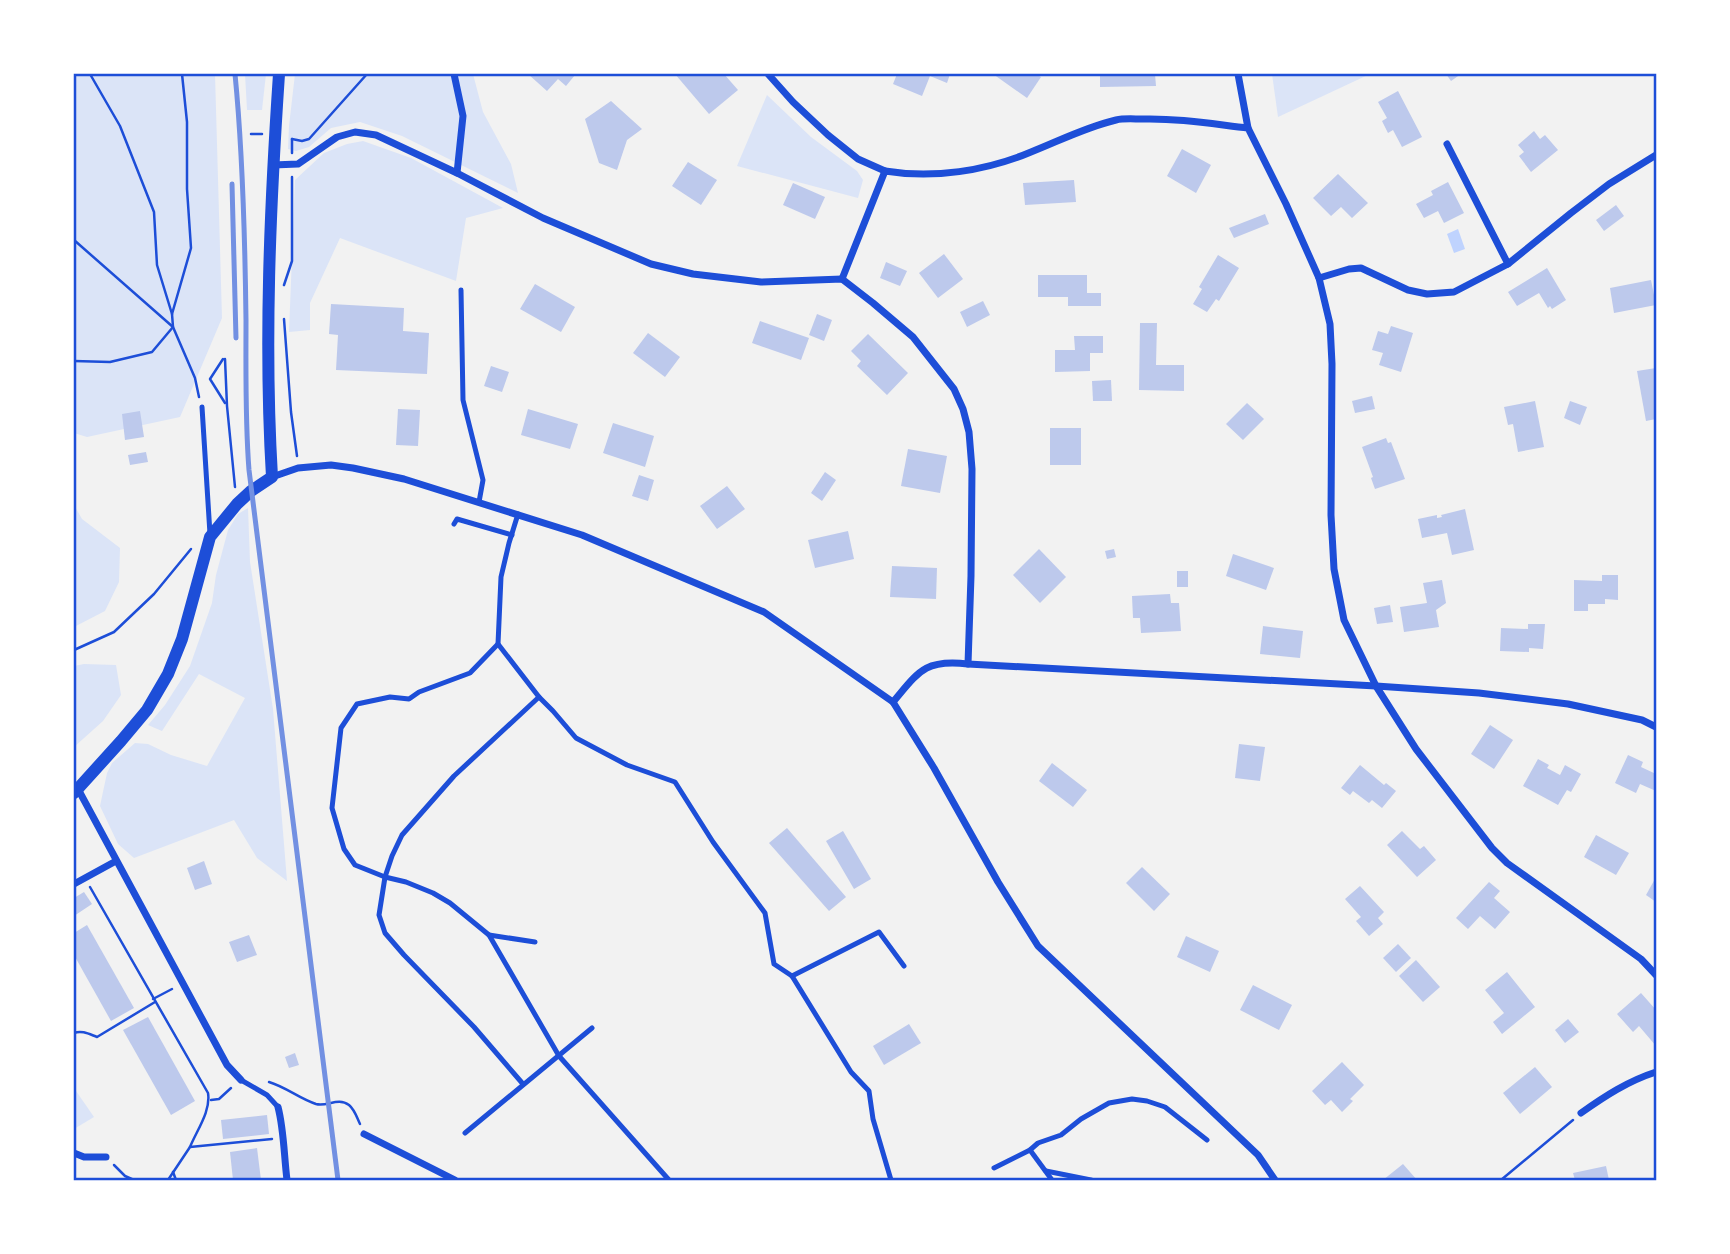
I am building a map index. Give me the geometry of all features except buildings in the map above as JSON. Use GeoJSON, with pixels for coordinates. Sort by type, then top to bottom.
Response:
{"type":"FeatureCollection","features":[{"type":"Feature","properties":{"kind":"street"},"geometry":{"type":"LineString","coordinates":[[272,477],[267,368],[269,260],[279,74]]}},
{"type":"Feature","properties":{"kind":"street"},"geometry":{"type":"LineString","coordinates":[[454,74],[463,116],[457,173]]}},
{"type":"Feature","properties":{"kind":"street"},"geometry":{"type":"LineString","coordinates":[[768,74],[793,102],[858,159],[885,171],[905,174],[938,174],[985,166],[1029,153],[1072,134],[1118,119],[1168,118],[1248,128]]}},
{"type":"Feature","properties":{"kind":"street"},"geometry":{"type":"LineString","coordinates":[[1238,74],[1248,128],[1319,278],[1330,324],[1331,515],[1334,569],[1344,620],[1376,686],[1416,750],[1492,848],[1507,863],[1641,958],[1657,975]]}},
{"type":"Feature","properties":{"kind":"street"},"geometry":{"type":"LineString","coordinates":[[273,165],[298,164],[337,137],[365,132],[457,173],[542,218],[651,264],[694,274],[761,282],[842,279],[913,337],[954,389],[963,409],[969,432],[972,469],[968,664]]}},
{"type":"Feature","properties":{"kind":"street"},"geometry":{"type":"LineString","coordinates":[[1447,144],[1508,264]]}},
{"type":"Feature","properties":{"kind":"street"},"geometry":{"type":"LineString","coordinates":[[1319,278],[1361,268],[1408,290],[1427,294],[1454,292],[1508,264],[1609,184],[1657,155]]}},
{"type":"Feature","properties":{"kind":"street"},"geometry":{"type":"LineString","coordinates":[[842,279],[885,171]]}},
{"type":"Feature","properties":{"kind":"street"},"geometry":{"type":"LineString","coordinates":[[241,1080],[227,1065],[76,791],[147,710],[168,674],[182,639],[209,540],[237,504],[272,477],[298,468],[331,465],[404,479],[582,534],[764,612],[893,702],[1038,946],[1258,1155],[1275,1181]]}},
{"type":"Feature","properties":{"kind":"street"},"geometry":{"type":"LineString","coordinates":[[893,702],[916,674],[947,662],[1479,693],[1568,704],[1642,720],[1657,727]]}},
{"type":"Feature","properties":{"kind":"street"},"geometry":{"type":"LineString","coordinates":[[74,884],[116,860]]}},
{"type":"Feature","properties":{"kind":"street"},"geometry":{"type":"LineString","coordinates":[[1581,1113],[1636,1079],[1657,1072]]}},
{"type":"Feature","properties":{"kind":"street"},"geometry":{"type":"LineString","coordinates":[[278,1107],[282,1121],[287,1181]]}},
{"type":"Feature","properties":{"kind":"street"},"geometry":{"type":"LineString","coordinates":[[364,1134],[455,1181]]}},
{"type":"Feature","properties":{"kind":"street"},"geometry":{"type":"LineString","coordinates":[[74,1153],[84,1157],[106,1157]]}},
{"type":"Feature","properties":{"kind":"lane"},"geometry":{"type":"LineString","coordinates":[[461,290],[463,400],[483,480],[479,502]]}},
{"type":"Feature","properties":{"kind":"lane"},"geometry":{"type":"LineString","coordinates":[[202,407],[209,540]]}},
{"type":"Feature","properties":{"kind":"lane"},"geometry":{"type":"LineString","coordinates":[[518,514],[501,577],[498,644],[538,696],[576,738],[627,765],[675,782],[713,842],[765,914],[774,964],[792,976],[851,1072],[869,1091],[873,1119],[891,1181]]}},
{"type":"Feature","properties":{"kind":"lane"},"geometry":{"type":"LineString","coordinates":[[454,524],[457,519],[512,535]]}},
{"type":"Feature","properties":{"kind":"lane"},"geometry":{"type":"LineString","coordinates":[[498,644],[470,673],[419,692],[409,699],[390,697],[357,704],[341,728],[332,808],[344,849],[355,865],[433,893],[450,903],[489,935],[559,1056],[669,1181]]}},
{"type":"Feature","properties":{"kind":"lane"},"geometry":{"type":"LineString","coordinates":[[523,1084],[474,1027],[404,956],[385,933],[379,915],[391,856],[402,835],[454,776],[538,696]]}},
{"type":"Feature","properties":{"kind":"lane"},"geometry":{"type":"LineString","coordinates":[[792,976],[880,932],[904,965]]}},
{"type":"Feature","properties":{"kind":"lane"},"geometry":{"type":"LineString","coordinates":[[489,935],[535,942]]}},
{"type":"Feature","properties":{"kind":"lane"},"geometry":{"type":"LineString","coordinates":[[465,1133],[592,1028]]}},
{"type":"Feature","properties":{"kind":"lane"},"geometry":{"type":"LineString","coordinates":[[241,1080],[267,1095],[278,1107]]}},
{"type":"Feature","properties":{"kind":"lane"},"geometry":{"type":"LineString","coordinates":[[994,1168],[1030,1150],[1038,1143],[1060,1135],[1081,1119],[1110,1103],[1132,1099],[1165,1107],[1207,1140]]}},
{"type":"Feature","properties":{"kind":"lane"},"geometry":{"type":"LineString","coordinates":[[1030,1150],[1052,1181]]}},
{"type":"Feature","properties":{"kind":"lane"},"geometry":{"type":"LineString","coordinates":[[1046,1171],[1091,1181]]}},
{"type":"Feature","properties":{"kind":"path"},"geometry":{"type":"LineString","coordinates":[[90,74],[120,126],[154,212],[157,265],[172,314],[173,327],[195,378],[202,407]]}},
{"type":"Feature","properties":{"kind":"path"},"geometry":{"type":"LineString","coordinates":[[172,314],[191,248],[187,189],[187,122],[182,74]]}},
{"type":"Feature","properties":{"kind":"path"},"geometry":{"type":"LineString","coordinates":[[282,292],[292,261],[292,139],[309,139],[367,74]]}},
{"type":"Feature","properties":{"kind":"path"},"geometry":{"type":"LineString","coordinates":[[74,240],[173,327]]}},
{"type":"Feature","properties":{"kind":"path"},"geometry":{"type":"LineString","coordinates":[[284,319],[298,468]]}},
{"type":"Feature","properties":{"kind":"path"},"geometry":{"type":"LineString","coordinates":[[74,361],[110,362],[152,352],[173,327]]}},
{"type":"Feature","properties":{"kind":"path"},"geometry":{"type":"LineString","coordinates":[[227,406],[210,379],[224,359],[237,504]]}},
{"type":"Feature","properties":{"kind":"path"},"geometry":{"type":"LineString","coordinates":[[74,650],[114,632],[154,594],[193,546],[209,540]]}},
{"type":"Feature","properties":{"kind":"path"},"geometry":{"type":"LineString","coordinates":[[85,878],[205,1086],[209,1100],[190,1147],[168,1181]]}},
{"type":"Feature","properties":{"kind":"path"},"geometry":{"type":"LineString","coordinates":[[74,1033],[85,1032],[97,1037],[169,991]]}},
{"type":"Feature","properties":{"kind":"path"},"geometry":{"type":"LineString","coordinates":[[209,1100],[219,1099],[241,1080],[270,1082],[318,1105],[344,1102],[351,1107],[364,1134]]}},
{"type":"Feature","properties":{"kind":"path"},"geometry":{"type":"LineString","coordinates":[[1501,1181],[1581,1113]]}},
{"type":"Feature","properties":{"kind":"path"},"geometry":{"type":"LineString","coordinates":[[190,1147],[282,1138]]}},
{"type":"Feature","properties":{"kind":"path"},"geometry":{"type":"LineString","coordinates":[[106,1157],[134,1181]]}},
{"type":"Feature","properties":{"kind":"path"},"geometry":{"type":"LineString","coordinates":[[173,1172],[176,1181]]}},
{"type":"Feature","properties":{"kind":"shaded area"},"geometry":{"type":"Polygon","coordinates":[[[74,74],[215,74],[222,318],[180,417],[87,437],[74,433],[74,74]]]}},
{"type":"Feature","properties":{"kind":"shaded area"},"geometry":{"type":"Polygon","coordinates":[[[245,74],[266,74],[262,110],[247,110],[245,74]]]}},
{"type":"Feature","properties":{"kind":"shaded area"},"geometry":{"type":"Polygon","coordinates":[[[295,74],[473,74],[483,112],[511,164],[518,193],[402,136],[360,122],[331,128],[309,147],[296,151],[288,149],[295,74]]]}},
{"type":"Feature","properties":{"kind":"shaded area"},"geometry":{"type":"Polygon","coordinates":[[[1272,74],[1370,74],[1278,117],[1272,74]]]}},
{"type":"Feature","properties":{"kind":"shaded area"},"geometry":{"type":"Polygon","coordinates":[[[767,95],[811,137],[857,171],[863,180],[858,198],[737,166],[767,95]]]}},
{"type":"Feature","properties":{"kind":"shaded area"},"geometry":{"type":"Polygon","coordinates":[[[363,141],[411,158],[503,208],[466,218],[456,281],[340,238],[310,303],[310,330],[289,332],[295,180],[324,153],[363,141]]]}},
{"type":"Feature","properties":{"kind":"shaded area"},"geometry":{"type":"Polygon","coordinates":[[[74,505],[82,519],[120,548],[119,582],[105,611],[74,627],[74,505]]]}},
{"type":"Feature","properties":{"kind":"shaded area"},"geometry":{"type":"Polygon","coordinates":[[[248,508],[250,562],[273,709],[287,881],[257,858],[234,820],[134,858],[118,844],[100,806],[107,773],[112,763],[135,743],[148,744],[171,755],[207,766],[245,698],[199,674],[162,731],[148,725],[165,705],[190,666],[212,603],[228,530],[238,514],[248,508]]]}},
{"type":"Feature","properties":{"kind":"shaded area"},"geometry":{"type":"Polygon","coordinates":[[[116,665],[121,695],[103,721],[74,747],[74,666],[116,665]]]}},
{"type":"Feature","properties":{"kind":"shaded area"},"geometry":{"type":"Polygon","coordinates":[[[74,1088],[94,1117],[74,1129],[74,1088]]]}},
{"type":"Feature","properties":{"kind":"water"},"geometry":{"type":"Polygon","coordinates":[[[1458,229],[1465,249],[1454,253],[1447,234],[1458,229]]]}},
{"type":"Feature","properties":{"kind":"railway"},"geometry":{"type":"LineString","coordinates":[[235,74],[243,197],[249,470],[338,1180]]}},
{"type":"Feature","properties":{"kind":"railway"},"geometry":{"type":"LineString","coordinates":[[232,184],[236,338]]}}]}
